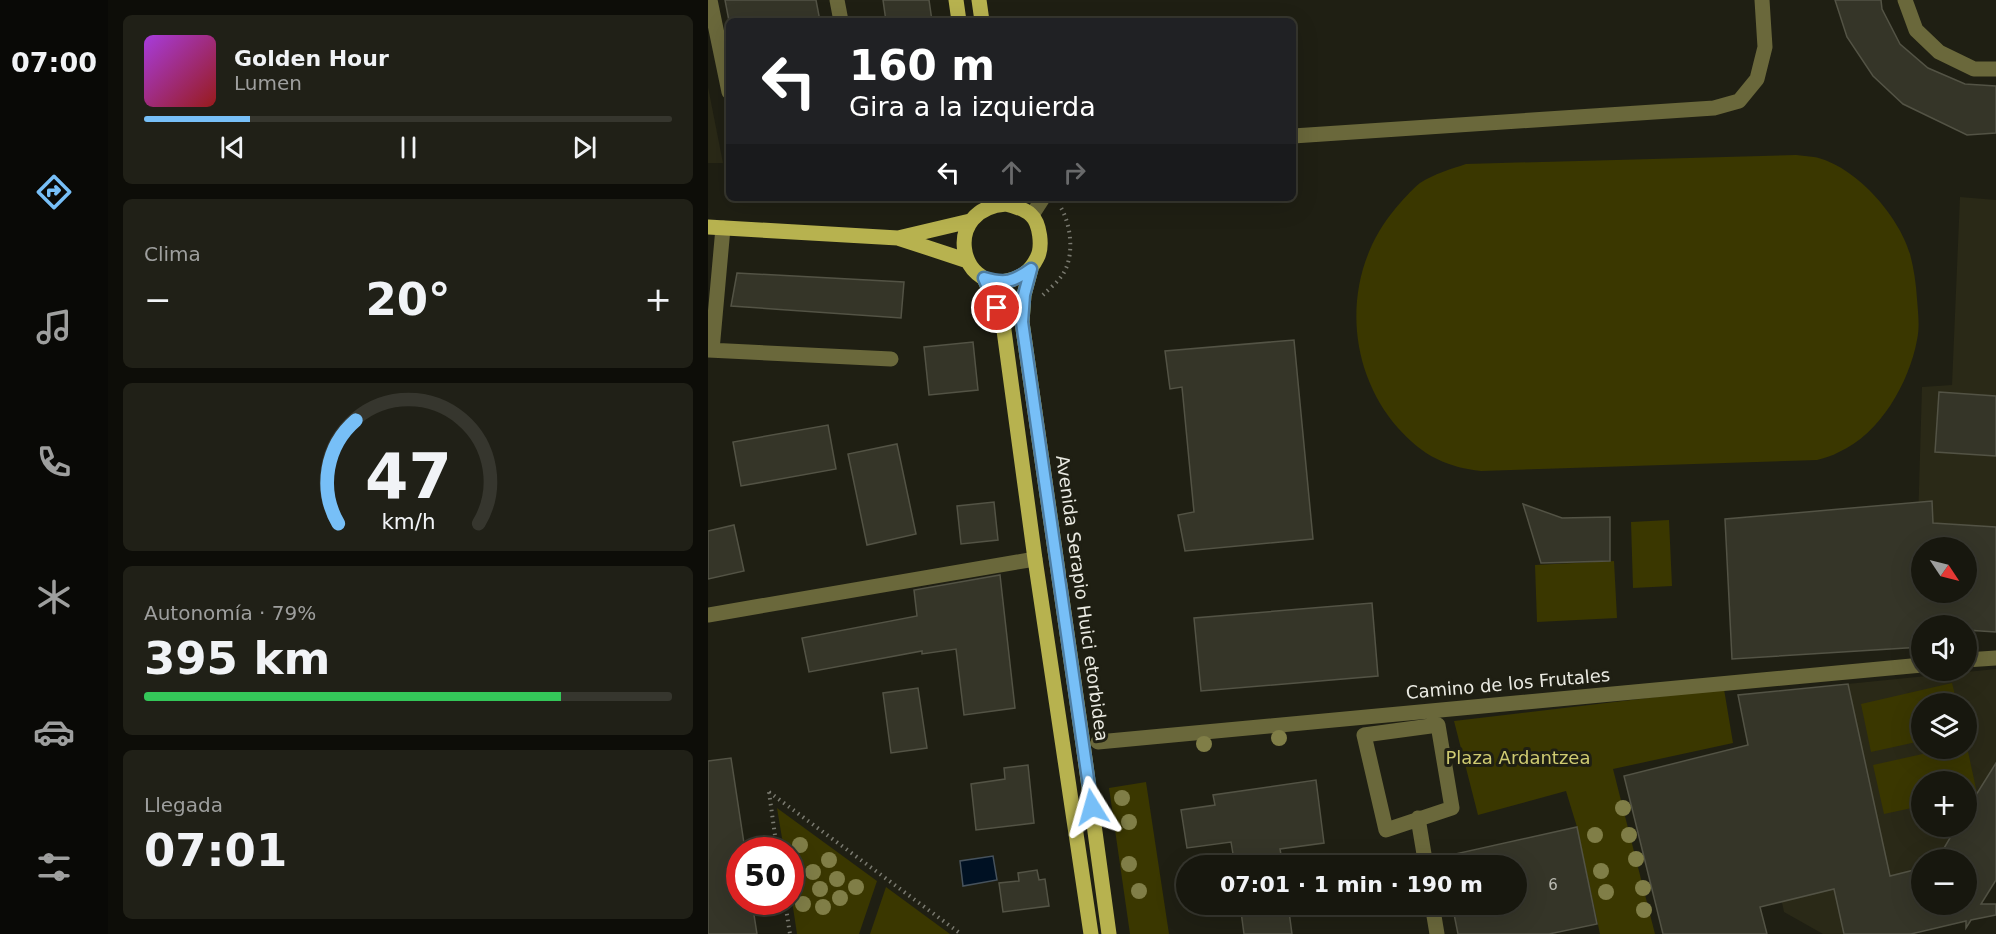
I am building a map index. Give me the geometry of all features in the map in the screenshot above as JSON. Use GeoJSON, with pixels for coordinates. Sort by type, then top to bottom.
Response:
{"type":"FeatureCollection","features":[{"type":"Feature","properties":{"kind":"main road"},"geometry":{"type":"LineString","coordinates":[[956,0],[959,18]]}},
{"type":"Feature","properties":{"kind":"main road"},"geometry":{"type":"LineString","coordinates":[[979,0],[982,18]]}},
{"type":"Feature","properties":{"kind":"main road"},"geometry":{"type":"LineString","coordinates":[[898,238],[978,210],[993,205],[1016,203],[1032,215],[1040,234],[1040,253],[1031,269],[1018,279],[1000,282],[984,278],[968,261],[963,248],[965,234],[978,210]]}},
{"type":"Feature","properties":{"kind":"main road"},"geometry":{"type":"LineString","coordinates":[[716,227],[898,238],[968,261]]}},
{"type":"Feature","properties":{"kind":"main road","name":"Avenida Serapio Huici etorbidea"},"geometry":{"type":"LineString","coordinates":[[1031,269],[1024,295],[1022,322],[1109,934]]}},
{"type":"Feature","properties":{"kind":"main road"},"geometry":{"type":"LineString","coordinates":[[984,278],[1003,323],[1035,559],[1091,934]]}},
{"type":"Feature","properties":{"kind":"street"},"geometry":{"type":"LineString","coordinates":[[710,0],[726,77]]}},
{"type":"Feature","properties":{"kind":"street"},"geometry":{"type":"LineString","coordinates":[[837,0],[840,18]]}},
{"type":"Feature","properties":{"kind":"street"},"geometry":{"type":"LineString","coordinates":[[1296,135],[1714,108],[1739,101],[1757,79],[1765,47],[1762,0]]}},
{"type":"Feature","properties":{"kind":"street"},"geometry":{"type":"LineString","coordinates":[[1905,0],[1916,30],[1939,52],[1974,69],[1996,69]]}},
{"type":"Feature","properties":{"kind":"street"},"geometry":{"type":"LineString","coordinates":[[1032,215],[1047,201]]}},
{"type":"Feature","properties":{"kind":"street"},"geometry":{"type":"LineString","coordinates":[[716,227],[710,350],[891,359]]}},
{"type":"Feature","properties":{"kind":"street"},"geometry":{"type":"LineString","coordinates":[[708,615],[1035,559]]}},
{"type":"Feature","properties":{"kind":"street"},"geometry":{"type":"LineString","coordinates":[[1977,659],[1996,658]]}},
{"type":"Feature","properties":{"kind":"street","name":"Camino de los Frutales"},"geometry":{"type":"LineString","coordinates":[[1098,742],[1911,665]]}},
{"type":"Feature","properties":{"kind":"street"},"geometry":{"type":"LineString","coordinates":[[1438,725],[1452,808],[1418,818],[1386,830],[1364,735],[1438,725]]}},
{"type":"Feature","properties":{"kind":"street"},"geometry":{"type":"LineString","coordinates":[[1418,818],[1424,855]]}},
{"type":"Feature","properties":{"kind":"street"},"geometry":{"type":"LineString","coordinates":[[1434,915],[1437,934]]}},
{"type":"Feature","properties":{"kind":"path"},"geometry":{"type":"LineString","coordinates":[[1041,296],[1064,273],[1071,244],[1066,216],[1051,201]]}},
{"type":"Feature","properties":{"kind":"path"},"geometry":{"type":"LineString","coordinates":[[775,837],[769,792],[961,934]]}},
{"type":"Feature","properties":{"kind":"path"},"geometry":{"type":"LineString","coordinates":[[787,915],[790,934]]}},
{"type":"Feature","properties":{"kind":"shaded area"},"geometry":{"type":"Polygon","coordinates":[[[708,87],[723,163],[708,163],[708,87]]]}},
{"type":"Feature","properties":{"kind":"shaded area"},"geometry":{"type":"Polygon","coordinates":[[[1960,197],[1996,200],[1996,531],[1918,523],[1922,387],[1952,385],[1960,197]]]}},
{"type":"Feature","properties":{"kind":"shaded area"},"geometry":{"type":"Polygon","coordinates":[[[1996,669],[1996,880],[1977,910],[1977,849],[1911,849],[1911,915],[1974,915],[1971,920],[1911,934],[1823,934],[1784,912],[1738,695],[1911,678],[1911,681],[1977,681],[1977,671],[1996,669]]]}},
{"type":"Feature","properties":{"kind":"green space"},"geometry":{"type":"Polygon","coordinates":[[[1796,155],[1814,157],[1845,170],[1873,194],[1896,224],[1913,265],[1919,325],[1913,356],[1900,390],[1880,420],[1854,444],[1834,455],[1817,460],[1481,471],[1453,465],[1426,453],[1398,428],[1380,403],[1367,376],[1359,348],[1356,319],[1358,290],[1366,261],[1378,234],[1395,209],[1420,183],[1437,174],[1466,164],[1796,155]]]}},
{"type":"Feature","properties":{"kind":"green space"},"geometry":{"type":"Polygon","coordinates":[[[1669,520],[1672,586],[1633,588],[1631,522],[1669,520]]]}},
{"type":"Feature","properties":{"kind":"green space"},"geometry":{"type":"Polygon","coordinates":[[[1614,561],[1617,618],[1537,622],[1535,565],[1614,561]]]}},
{"type":"Feature","properties":{"kind":"green space"},"geometry":{"type":"Polygon","coordinates":[[[1952,683],[1954,693],[1911,693],[1911,743],[1871,752],[1861,704],[1952,683]]]}},
{"type":"Feature","properties":{"kind":"green space","name":"Plaza Ardantzea"},"geometry":{"type":"Polygon","coordinates":[[[1724,689],[1733,743],[1613,769],[1655,934],[1600,934],[1577,827],[1566,791],[1478,815],[1454,721],[1724,689]]]}},
{"type":"Feature","properties":{"kind":"green space"},"geometry":{"type":"Polygon","coordinates":[[[1911,757],[1911,759],[1970,759],[1972,771],[1911,771],[1911,808],[1884,814],[1873,765],[1911,757]]]}},
{"type":"Feature","properties":{"kind":"green space"},"geometry":{"type":"Polygon","coordinates":[[[1146,782],[1169,934],[1130,934],[1109,788],[1146,782]]]}},
{"type":"Feature","properties":{"kind":"green space"},"geometry":{"type":"Polygon","coordinates":[[[777,808],[877,881],[859,934],[797,934],[794,915],[804,915],[804,837],[782,837],[777,808]]]}},
{"type":"Feature","properties":{"kind":"green space"},"geometry":{"type":"Polygon","coordinates":[[[886,887],[950,934],[870,934],[886,887]]]}},
{"type":"Feature","properties":{"kind":"water"},"geometry":{"type":"Polygon","coordinates":[[[993,856],[997,880],[963,886],[960,861],[993,856]]]}},
{"type":"Feature","properties":{"kind":"building"},"geometry":{"type":"Polygon","coordinates":[[[725,0],[816,0],[819,18],[728,18],[725,0]]]}},
{"type":"Feature","properties":{"kind":"building"},"geometry":{"type":"Polygon","coordinates":[[[883,0],[929,0],[932,18],[886,18],[883,0]]]}},
{"type":"Feature","properties":{"kind":"building"},"geometry":{"type":"Polygon","coordinates":[[[1835,0],[1881,0],[1882,9],[1900,44],[1928,68],[1965,84],[1996,86],[1996,133],[1967,135],[1903,104],[1873,76],[1847,37],[1835,0]]]}},
{"type":"Feature","properties":{"kind":"building"},"geometry":{"type":"Polygon","coordinates":[[[737,273],[904,282],[901,318],[731,306],[737,273]]]}},
{"type":"Feature","properties":{"kind":"building"},"geometry":{"type":"Polygon","coordinates":[[[1294,340],[1313,539],[1185,551],[1178,515],[1194,512],[1182,387],[1170,389],[1165,351],[1294,340]]]}},
{"type":"Feature","properties":{"kind":"building"},"geometry":{"type":"Polygon","coordinates":[[[973,342],[978,390],[929,395],[924,347],[973,342]]]}},
{"type":"Feature","properties":{"kind":"building"},"geometry":{"type":"Polygon","coordinates":[[[1939,392],[1996,396],[1996,456],[1935,452],[1939,392]]]}},
{"type":"Feature","properties":{"kind":"building"},"geometry":{"type":"Polygon","coordinates":[[[828,425],[836,469],[741,486],[733,442],[828,425]]]}},
{"type":"Feature","properties":{"kind":"building"},"geometry":{"type":"Polygon","coordinates":[[[897,444],[916,534],[867,545],[848,454],[897,444]]]}},
{"type":"Feature","properties":{"kind":"building"},"geometry":{"type":"Polygon","coordinates":[[[1932,501],[1933,523],[1996,527],[1996,632],[1977,631],[1977,615],[1911,615],[1911,648],[1732,659],[1725,519],[1932,501]]]}},
{"type":"Feature","properties":{"kind":"building"},"geometry":{"type":"Polygon","coordinates":[[[994,502],[998,540],[961,544],[957,506],[994,502]]]}},
{"type":"Feature","properties":{"kind":"building"},"geometry":{"type":"Polygon","coordinates":[[[1523,504],[1562,518],[1610,517],[1610,561],[1541,563],[1523,504]]]}},
{"type":"Feature","properties":{"kind":"building"},"geometry":{"type":"Polygon","coordinates":[[[734,525],[744,571],[708,579],[708,531],[734,525]]]}},
{"type":"Feature","properties":{"kind":"building"},"geometry":{"type":"Polygon","coordinates":[[[1000,575],[1015,708],[964,715],[956,649],[922,654],[922,651],[809,672],[802,638],[917,616],[914,590],[1000,575]]]}},
{"type":"Feature","properties":{"kind":"building"},"geometry":{"type":"Polygon","coordinates":[[[1372,603],[1378,676],[1201,691],[1194,618],[1372,603]]]}},
{"type":"Feature","properties":{"kind":"building"},"geometry":{"type":"Polygon","coordinates":[[[1848,684],[1890,876],[1911,871],[1911,915],[1977,915],[1977,849],[1943,849],[1951,837],[1977,837],[1977,793],[1996,763],[1996,880],[1981,904],[1996,904],[1996,915],[1971,920],[1966,928],[1966,921],[1911,934],[1844,934],[1834,889],[1760,907],[1767,934],[1663,934],[1624,776],[1748,745],[1738,695],[1848,684]]]}},
{"type":"Feature","properties":{"kind":"building"},"geometry":{"type":"Polygon","coordinates":[[[918,688],[927,748],[891,753],[883,693],[918,688]]]}},
{"type":"Feature","properties":{"kind":"building"},"geometry":{"type":"Polygon","coordinates":[[[731,758],[743,837],[726,837],[726,915],[754,915],[757,934],[708,934],[708,761],[731,758]]]}},
{"type":"Feature","properties":{"kind":"building"},"geometry":{"type":"Polygon","coordinates":[[[1028,765],[1034,823],[976,830],[971,784],[1005,779],[1004,768],[1028,765]]]}},
{"type":"Feature","properties":{"kind":"building"},"geometry":{"type":"Polygon","coordinates":[[[1316,780],[1324,843],[1280,849],[1281,855],[1233,855],[1231,842],[1187,848],[1181,810],[1215,805],[1213,795],[1316,780]]]}},
{"type":"Feature","properties":{"kind":"building"},"geometry":{"type":"Polygon","coordinates":[[[1577,827],[1597,924],[1549,934],[1458,934],[1454,915],[1527,915],[1527,855],[1451,855],[1577,827]]]}},
{"type":"Feature","properties":{"kind":"building"},"geometry":{"type":"Polygon","coordinates":[[[1037,870],[1039,880],[1045,879],[1049,906],[1003,912],[999,883],[1019,881],[1018,873],[1037,870]]]}},
{"type":"Feature","properties":{"kind":"building"},"geometry":{"type":"Polygon","coordinates":[[[1241,915],[1289,915],[1292,934],[1244,934],[1241,915]]]}},
{"type":"Feature","properties":{"kind":"route"},"geometry":{"type":"LineString","coordinates":[[997,308],[984,278],[1000,282],[1018,279],[1031,269],[1024,295],[1022,322],[1092,807]]}}]}
